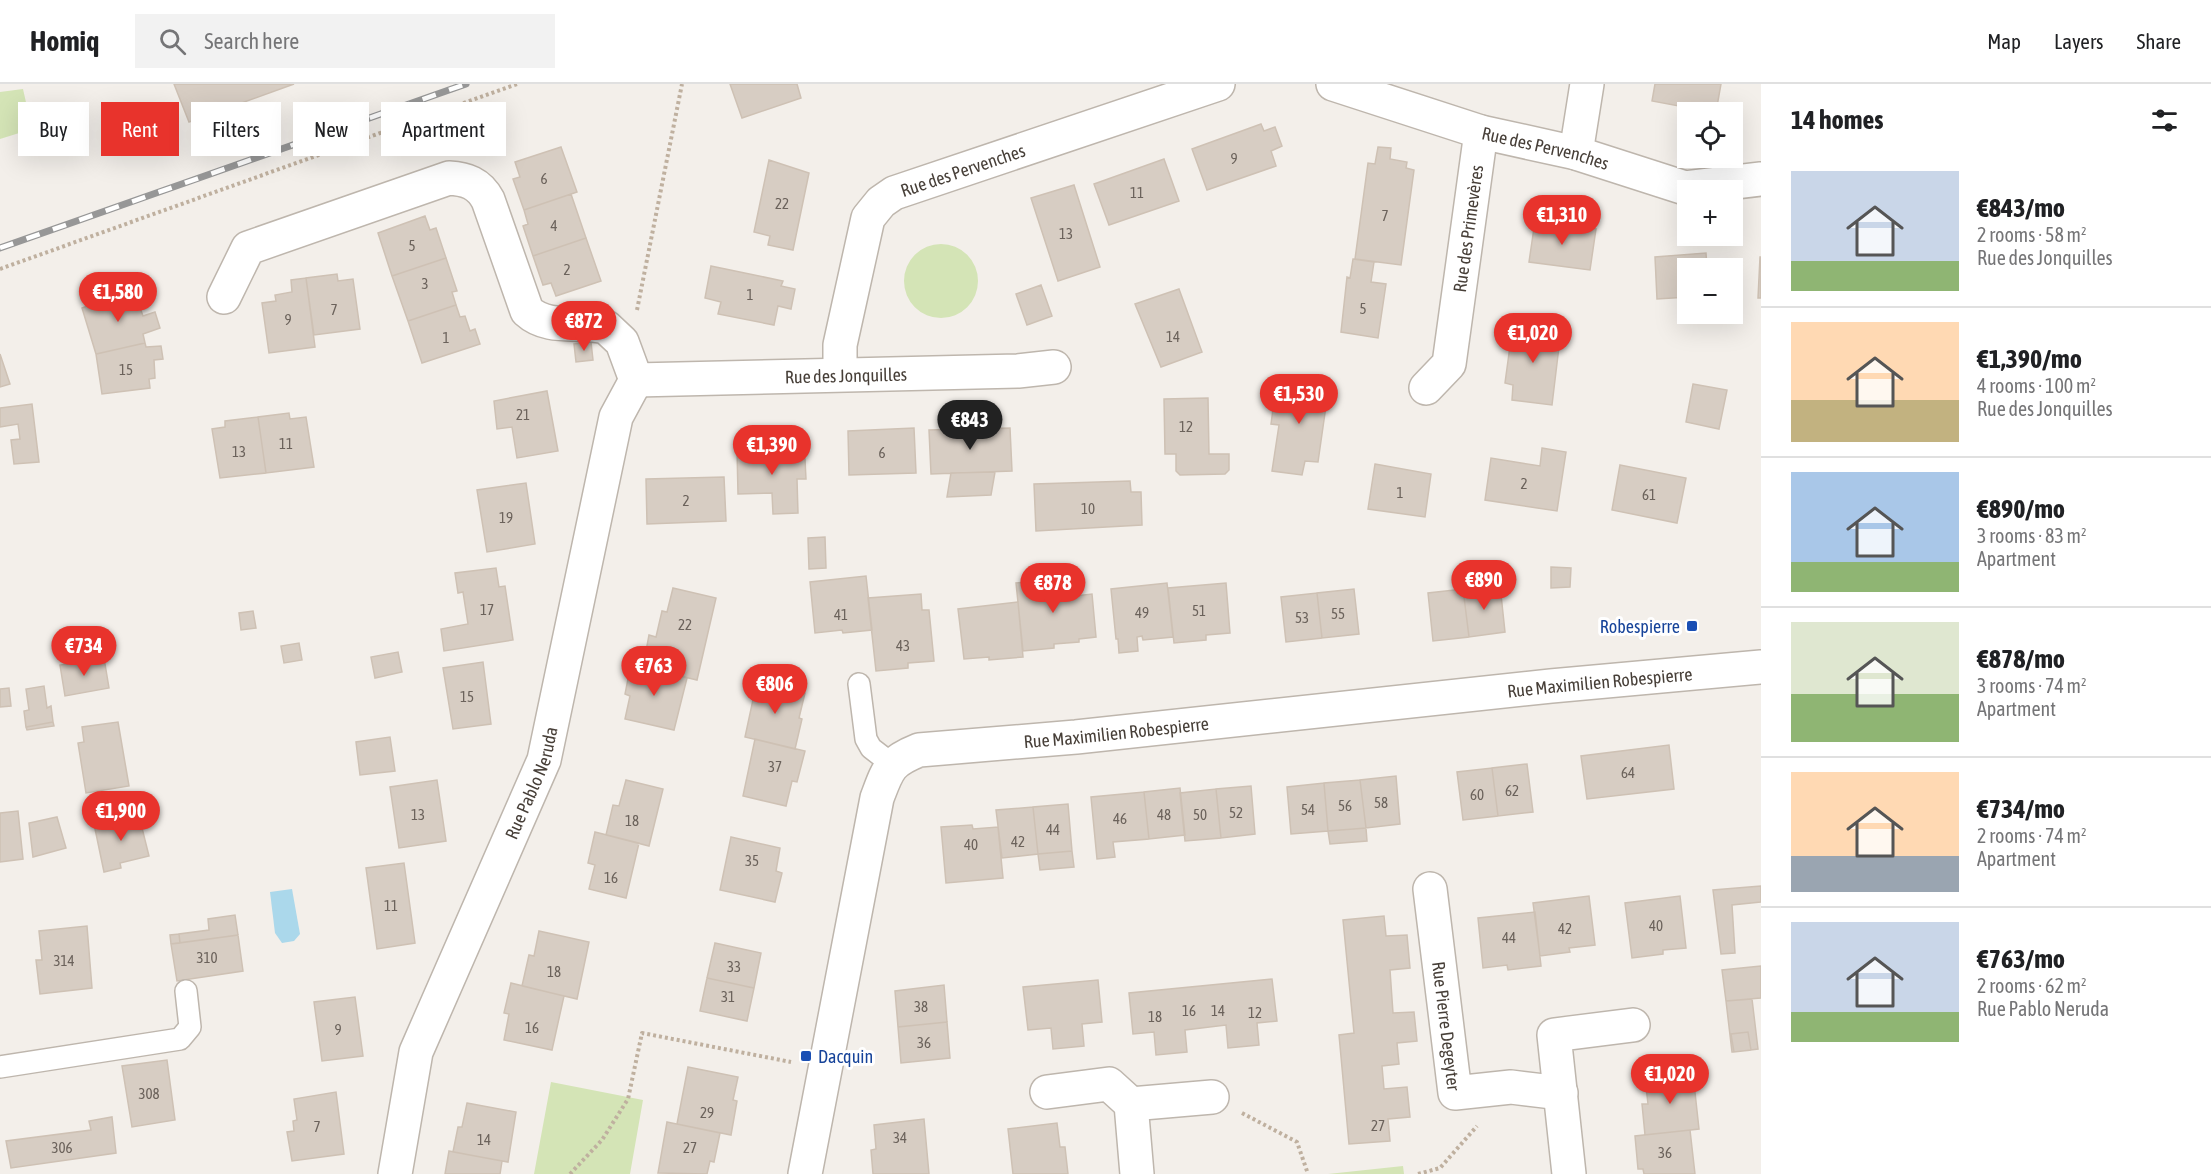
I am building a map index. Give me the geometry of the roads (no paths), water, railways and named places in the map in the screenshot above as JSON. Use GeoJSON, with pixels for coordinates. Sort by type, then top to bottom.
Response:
{"type":"FeatureCollection","features":[{"type":"Feature","properties":{"kind":"street","name":"Rue des Pervenches"},"geometry":{"type":"LineString","coordinates":[[840,374],[840,345],[868,218],[881,202],[894,194],[1218,84]]}},
{"type":"Feature","properties":{"kind":"street","name":"Rue des Pervenches"},"geometry":{"type":"LineString","coordinates":[[1333,84],[1481,132],[1576,153],[1685,188],[1761,179]]}},
{"type":"Feature","properties":{"kind":"street"},"geometry":{"type":"LineString","coordinates":[[1576,153],[1587,84]]}},
{"type":"Feature","properties":{"kind":"street","name":"Rue des Primevères"},"geometry":{"type":"LineString","coordinates":[[1426,388],[1449,364],[1481,132]]}},
{"type":"Feature","properties":{"kind":"street"},"geometry":{"type":"LineString","coordinates":[[224,297],[248,248],[448,178],[461,179],[477,186],[488,200],[527,311],[537,320],[553,324],[606,327],[622,342],[636,380]]}},
{"type":"Feature","properties":{"kind":"street","name":"Rue des Jonquilles"},"geometry":{"type":"LineString","coordinates":[[636,380],[1018,371],[1054,367]]}},
{"type":"Feature","properties":{"kind":"street","name":"Rue Pablo Neruda"},"geometry":{"type":"LineString","coordinates":[[395,1174],[416,1052],[544,760],[616,417],[636,380]]}},
{"type":"Feature","properties":{"kind":"street","name":"Rue Maximilien Robespierre"},"geometry":{"type":"LineString","coordinates":[[893,765],[901,757],[919,750],[1076,737],[1761,667]]}},
{"type":"Feature","properties":{"kind":"street"},"geometry":{"type":"LineString","coordinates":[[805,1174],[877,798],[888,771],[893,765]]}},
{"type":"Feature","properties":{"kind":"street","name":"Rue Pierre Degeyter"},"geometry":{"type":"LineString","coordinates":[[1430,889],[1455,1093],[1511,1087],[1560,1093]]}},
{"type":"Feature","properties":{"kind":"street"},"geometry":{"type":"LineString","coordinates":[[1569,1174],[1554,1035],[1633,1025]]}},
{"type":"Feature","properties":{"kind":"street"},"geometry":{"type":"LineString","coordinates":[[1047,1092],[1109,1084],[1131,1104],[1137,1174]]}},
{"type":"Feature","properties":{"kind":"street"},"geometry":{"type":"LineString","coordinates":[[1131,1104],[1212,1096]]}},
{"type":"Feature","properties":{"kind":"lane"},"geometry":{"type":"LineString","coordinates":[[859,684],[866,739],[871,748],[893,765]]}},
{"type":"Feature","properties":{"kind":"lane"},"geometry":{"type":"LineString","coordinates":[[0,1067],[180,1039],[190,1027],[186,991]]}},
{"type":"Feature","properties":{"kind":"water"},"geometry":{"type":"Polygon","coordinates":[[[292,889],[300,934],[294,941],[282,943],[275,933],[270,892],[292,889]]]}},
{"type":"Feature","properties":{"kind":"railway"},"geometry":{"type":"LineString","coordinates":[[0,248],[466,84]]}},
{"type":"Feature","properties":{"kind":"place","name":"Robespierre"},"geometry":{"type":"Point","coordinates":[1692,626]}},
{"type":"Feature","properties":{"kind":"place","name":"Dacquin"},"geometry":{"type":"Point","coordinates":[806,1056]}}]}
